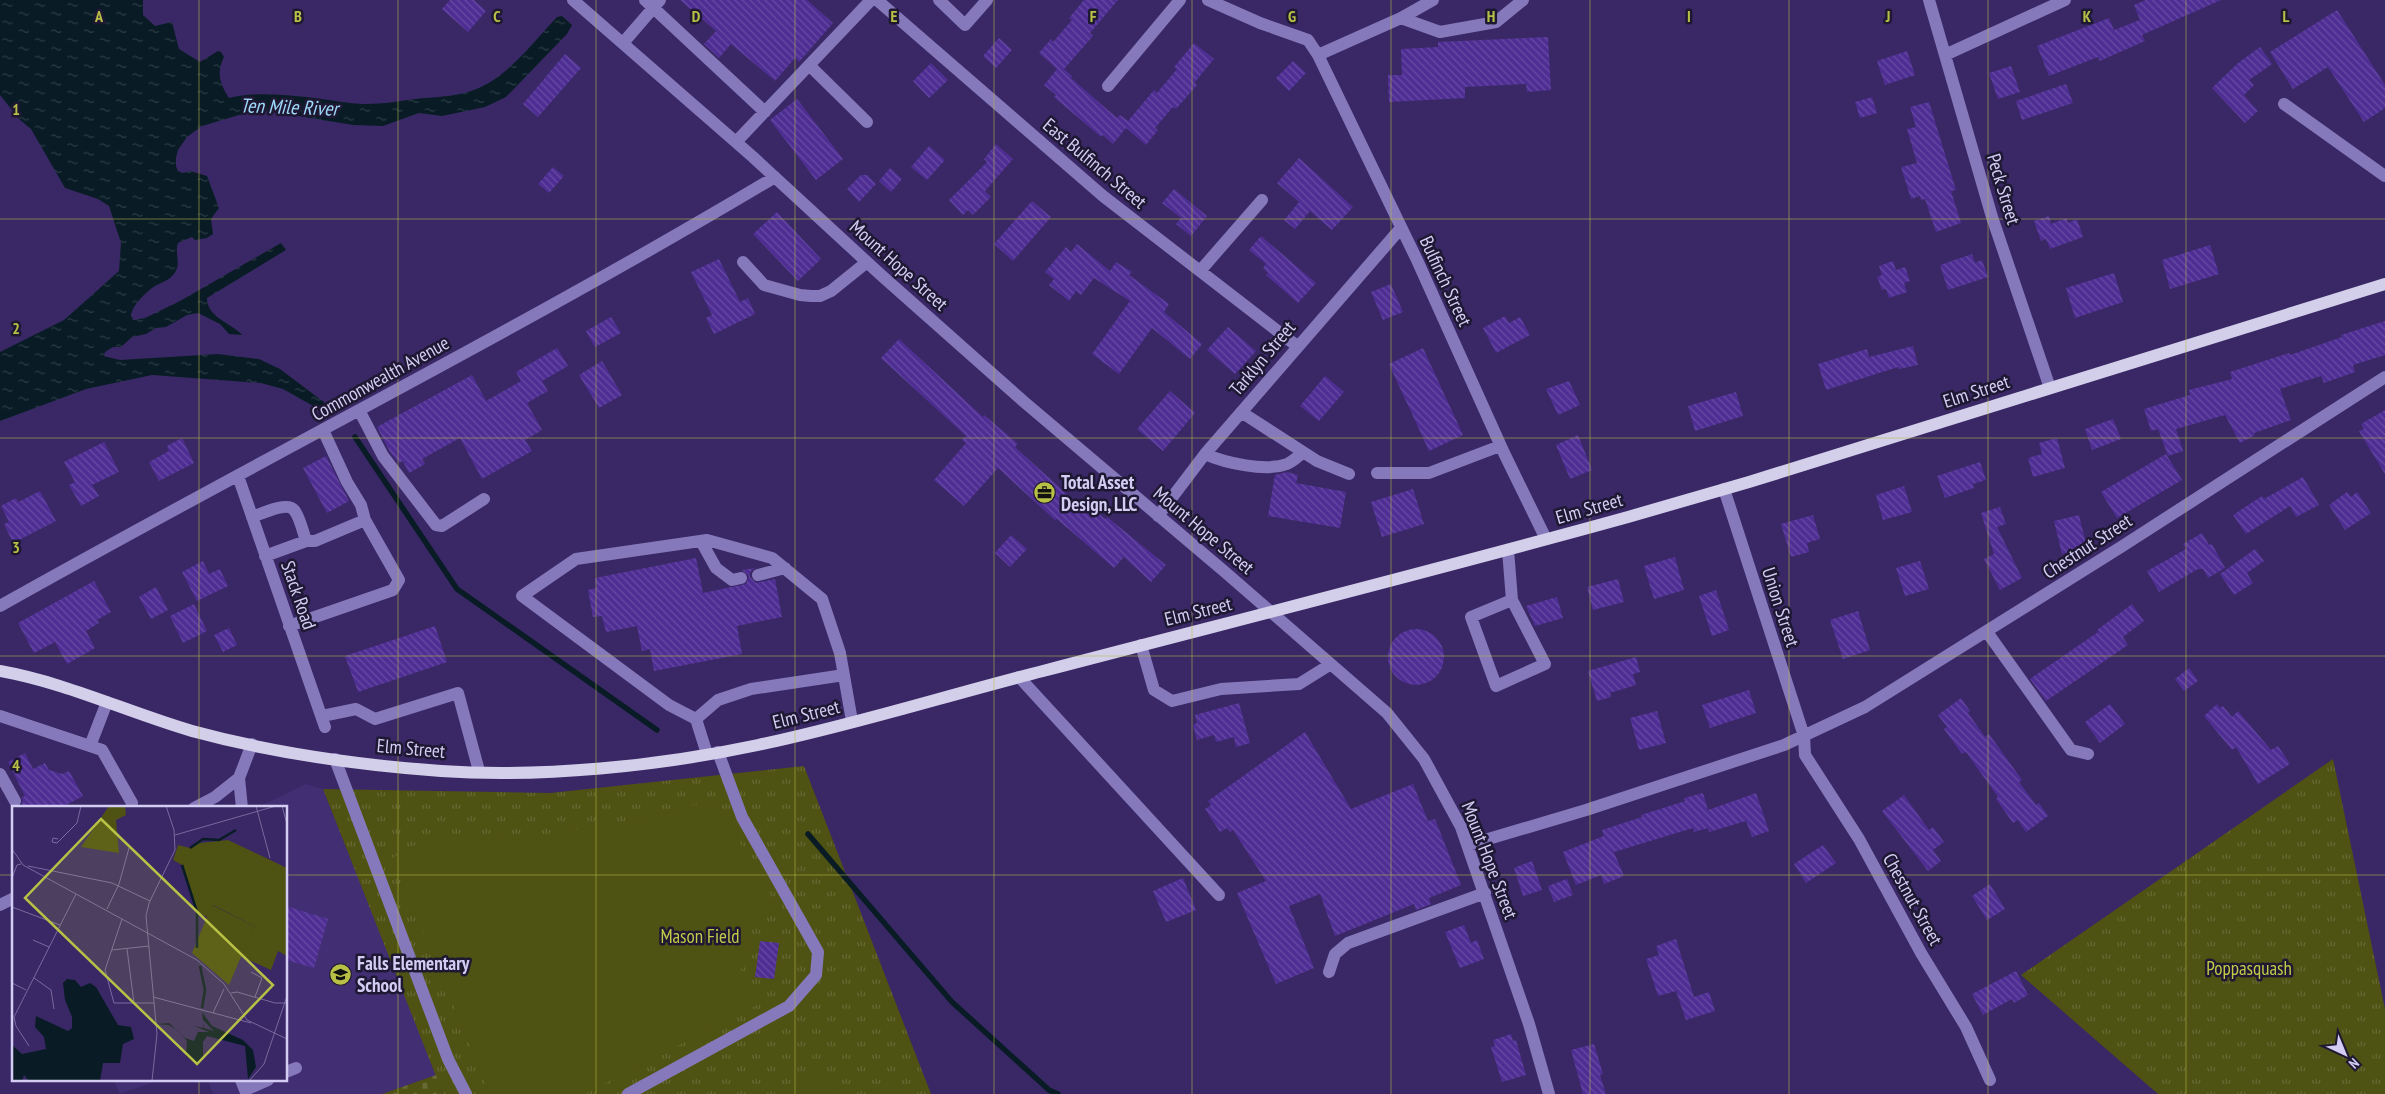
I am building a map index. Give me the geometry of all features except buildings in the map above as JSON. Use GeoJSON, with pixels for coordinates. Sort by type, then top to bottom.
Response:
{"type":"FeatureCollection","features":[{"type":"Feature","properties":{"kind":"main road","name":"Elm Street"},"geometry":{"type":"LineString","coordinates":[[0,671],[51,682],[191,730],[252,744],[335,759],[443,771],[538,772],[649,763],[713,753],[758,745],[852,721],[1508,550],[1724,489],[2385,284]]}},
{"type":"Feature","properties":{"kind":"street","name":"Mount Hope Street"},"geometry":{"type":"LineString","coordinates":[[573,0],[775,176],[867,262],[1023,401],[1272,612],[1387,713],[1424,759],[1461,827],[1529,1024],[1549,1094]]}},
{"type":"Feature","properties":{"kind":"street"},"geometry":{"type":"LineString","coordinates":[[939,0],[965,24],[987,0]]}},
{"type":"Feature","properties":{"kind":"street"},"geometry":{"type":"LineString","coordinates":[[1108,86],[1180,0]]}},
{"type":"Feature","properties":{"kind":"street","name":"Bulfinch Street"},"geometry":{"type":"LineString","coordinates":[[1208,0],[1260,23],[1308,40],[1318,55],[1401,228],[1500,446],[1546,539]]}},
{"type":"Feature","properties":{"kind":"street"},"geometry":{"type":"LineString","coordinates":[[1318,55],[1401,18],[1433,0]]}},
{"type":"Feature","properties":{"kind":"street"},"geometry":{"type":"LineString","coordinates":[[1401,18],[1440,32],[1496,22],[1523,0]]}},
{"type":"Feature","properties":{"kind":"street","name":"Peck Street"},"geometry":{"type":"LineString","coordinates":[[1929,0],[1992,217],[2050,388]]}},
{"type":"Feature","properties":{"kind":"street"},"geometry":{"type":"LineString","coordinates":[[1945,55],[2064,0]]}},
{"type":"Feature","properties":{"kind":"street"},"geometry":{"type":"LineString","coordinates":[[736,142],[868,1]]}},
{"type":"Feature","properties":{"kind":"street","name":"East Bulfinch Street"},"geometry":{"type":"LineString","coordinates":[[868,1],[1103,196],[1297,346]]}},
{"type":"Feature","properties":{"kind":"street"},"geometry":{"type":"LineString","coordinates":[[622,43],[653,3],[764,112]]}},
{"type":"Feature","properties":{"kind":"street"},"geometry":{"type":"LineString","coordinates":[[809,65],[867,122]]}},
{"type":"Feature","properties":{"kind":"street"},"geometry":{"type":"LineString","coordinates":[[2284,104],[2385,176]]}},
{"type":"Feature","properties":{"kind":"street","name":"Commonwealth Avenue"},"geometry":{"type":"LineString","coordinates":[[0,606],[119,538],[238,476],[659,246],[775,176]]}},
{"type":"Feature","properties":{"kind":"street"},"geometry":{"type":"LineString","coordinates":[[1200,271],[1262,200]]}},
{"type":"Feature","properties":{"kind":"street","name":"Tarklyn Street"},"geometry":{"type":"LineString","coordinates":[[1158,516],[1205,454],[1401,228]]}},
{"type":"Feature","properties":{"kind":"street"},"geometry":{"type":"LineString","coordinates":[[743,262],[764,285],[800,295],[820,296],[831,292],[867,262]]}},
{"type":"Feature","properties":{"kind":"street","name":"Chestnut Street"},"geometry":{"type":"LineString","coordinates":[[1468,845],[1689,777],[1784,745],[1865,708],[2385,377]]}},
{"type":"Feature","properties":{"kind":"street"},"geometry":{"type":"LineString","coordinates":[[359,410],[383,456],[436,525],[442,526],[484,500]]}},
{"type":"Feature","properties":{"kind":"street"},"geometry":{"type":"LineString","coordinates":[[1241,412],[1317,461],[1348,474]]}},
{"type":"Feature","properties":{"kind":"street"},"geometry":{"type":"LineString","coordinates":[[290,626],[393,590],[399,580],[364,520],[361,505],[347,482],[323,430]]}},
{"type":"Feature","properties":{"kind":"street"},"geometry":{"type":"LineString","coordinates":[[1377,473],[1429,473],[1500,446]]}},
{"type":"Feature","properties":{"kind":"street"},"geometry":{"type":"LineString","coordinates":[[1205,454],[1226,462],[1273,467],[1286,465],[1303,452]]}},
{"type":"Feature","properties":{"kind":"street","name":"Stack Road"},"geometry":{"type":"LineString","coordinates":[[238,476],[324,721],[356,709],[375,719],[458,693],[479,771]]}},
{"type":"Feature","properties":{"kind":"street","name":"Union Street"},"geometry":{"type":"LineString","coordinates":[[1724,489],[1804,736]]}},
{"type":"Feature","properties":{"kind":"street"},"geometry":{"type":"LineString","coordinates":[[252,517],[282,507],[290,507],[294,510],[306,541]]}},
{"type":"Feature","properties":{"kind":"street"},"geometry":{"type":"LineString","coordinates":[[266,556],[306,541],[315,541],[364,520]]}},
{"type":"Feature","properties":{"kind":"street"},"geometry":{"type":"LineString","coordinates":[[701,540],[716,568],[732,580],[741,578]]}},
{"type":"Feature","properties":{"kind":"street"},"geometry":{"type":"LineString","coordinates":[[628,1094],[790,1006],[816,975],[818,952],[742,817],[696,719],[668,705],[522,596],[576,559],[701,540],[708,540],[772,558],[822,599],[840,653],[852,721]]}},
{"type":"Feature","properties":{"kind":"street"},"geometry":{"type":"LineString","coordinates":[[1508,550],[1512,600],[1545,664],[1496,686],[1471,617],[1512,600]]}},
{"type":"Feature","properties":{"kind":"street"},"geometry":{"type":"LineString","coordinates":[[758,575],[785,568]]}},
{"type":"Feature","properties":{"kind":"street"},"geometry":{"type":"LineString","coordinates":[[1987,632],[2071,750],[2088,754]]}},
{"type":"Feature","properties":{"kind":"street"},"geometry":{"type":"LineString","coordinates":[[1141,645],[1154,690],[1172,701],[1221,689],[1299,684],[1332,664]]}},
{"type":"Feature","properties":{"kind":"street"},"geometry":{"type":"LineString","coordinates":[[696,719],[718,700],[751,689],[844,675]]}},
{"type":"Feature","properties":{"kind":"street"},"geometry":{"type":"LineString","coordinates":[[1019,677],[1219,895]]}},
{"type":"Feature","properties":{"kind":"street"},"geometry":{"type":"LineString","coordinates":[[90,746],[107,702]]}},
{"type":"Feature","properties":{"kind":"street"},"geometry":{"type":"LineString","coordinates":[[0,716],[102,750],[132,803]]}},
{"type":"Feature","properties":{"kind":"street","name":"Chestnut Street"},"geometry":{"type":"LineString","coordinates":[[1804,736],[1805,755],[1833,802],[1859,839],[1921,953],[1966,1027],[1990,1080]]}},
{"type":"Feature","properties":{"kind":"street"},"geometry":{"type":"LineString","coordinates":[[242,806],[239,778],[252,744]]}},
{"type":"Feature","properties":{"kind":"street"},"geometry":{"type":"LineString","coordinates":[[335,759],[448,1059],[466,1094]]}},
{"type":"Feature","properties":{"kind":"street"},"geometry":{"type":"LineString","coordinates":[[0,774],[15,801]]}},
{"type":"Feature","properties":{"kind":"street"},"geometry":{"type":"LineString","coordinates":[[198,806],[215,797],[239,778]]}},
{"type":"Feature","properties":{"kind":"street"},"geometry":{"type":"LineString","coordinates":[[1329,972],[1335,954],[1348,943],[1485,893]]}},
{"type":"Feature","properties":{"kind":"street"},"geometry":{"type":"LineString","coordinates":[[0,905],[12,899]]}},
{"type":"Feature","properties":{"kind":"street"},"geometry":{"type":"LineString","coordinates":[[242,1082],[244,1090],[263,1082]]}},
{"type":"Feature","properties":{"kind":"shaded area","name":"Falls Elementary School"},"geometry":{"type":"Polygon","coordinates":[[[306,784],[323,789],[436,1075],[382,1094],[213,1094],[209,1082],[288,1082],[288,806],[260,806],[306,784]]]}},
{"type":"Feature","properties":{"kind":"shaded area"},"geometry":{"type":"Polygon","coordinates":[[[114,1082],[153,1082],[120,1094],[114,1082]]]}},
{"type":"Feature","properties":{"kind":"green space","name":"Poppasquash"},"geometry":{"type":"Polygon","coordinates":[[[2333,759],[2385,1009],[2385,1094],[2158,1094],[2021,975],[2333,759]]]}},
{"type":"Feature","properties":{"kind":"green space","name":"Mason Field"},"geometry":{"type":"Polygon","coordinates":[[[804,766],[931,1094],[443,1094],[323,789],[550,793],[804,766]]]}},
{"type":"Feature","properties":{"kind":"green space"},"geometry":{"type":"Polygon","coordinates":[[[716,800],[777,909],[751,926],[741,970],[764,1001],[584,1094],[490,1094],[392,858],[422,842],[521,838],[628,822],[716,800]]]}},
{"type":"Feature","properties":{"kind":"green space"},"geometry":{"type":"Polygon","coordinates":[[[820,1068],[843,1094],[790,1094],[820,1068]]]}},
{"type":"Feature","properties":{"kind":"green space"},"geometry":{"type":"Polygon","coordinates":[[[436,1075],[443,1094],[382,1094],[436,1075]]]}},
{"type":"Feature","properties":{"kind":"green space"},"geometry":{"type":"Polygon","coordinates":[[[874,1088],[905,1088],[909,1094],[869,1094],[874,1088]]]}},
{"type":"Feature","properties":{"kind":"water","name":"Ten Mile River"},"geometry":{"type":"Polygon","coordinates":[[[0,0],[143,0],[143,15],[155,26],[172,22],[179,49],[200,62],[218,51],[221,52],[224,57],[220,68],[220,78],[229,98],[243,95],[273,94],[358,104],[443,96],[471,91],[496,78],[507,69],[557,17],[562,16],[572,25],[567,34],[506,97],[485,107],[442,116],[419,113],[383,126],[353,125],[268,111],[239,115],[202,126],[187,137],[178,150],[176,166],[178,171],[183,173],[190,171],[207,176],[219,208],[211,219],[213,234],[207,238],[195,240],[192,237],[178,243],[178,264],[175,272],[170,278],[155,286],[140,299],[132,312],[131,316],[134,320],[145,318],[180,301],[281,243],[286,250],[207,298],[211,311],[242,335],[229,334],[220,324],[198,313],[187,315],[166,327],[156,328],[146,334],[132,337],[121,347],[113,347],[105,352],[104,356],[120,360],[218,354],[259,359],[280,369],[329,406],[322,411],[283,389],[261,383],[152,375],[86,389],[0,421],[0,352],[64,320],[119,271],[121,243],[109,206],[98,199],[65,188],[31,129],[20,120],[0,95],[0,0]]]}},
{"type":"Feature","properties":{"kind":"waterway"},"geometry":{"type":"LineString","coordinates":[[355,437],[457,589],[657,730]]}},
{"type":"Feature","properties":{"kind":"waterway"},"geometry":{"type":"LineString","coordinates":[[808,834],[952,1002],[1049,1090],[1058,1094]]}},
{"type":"Feature","properties":{"kind":"place","name":"Total Asset Design, LLC"},"geometry":{"type":"Point","coordinates":[1045,493]}},
{"type":"Feature","properties":{"kind":"place","name":"Falls Elementary School"},"geometry":{"type":"Point","coordinates":[341,974]}}]}
